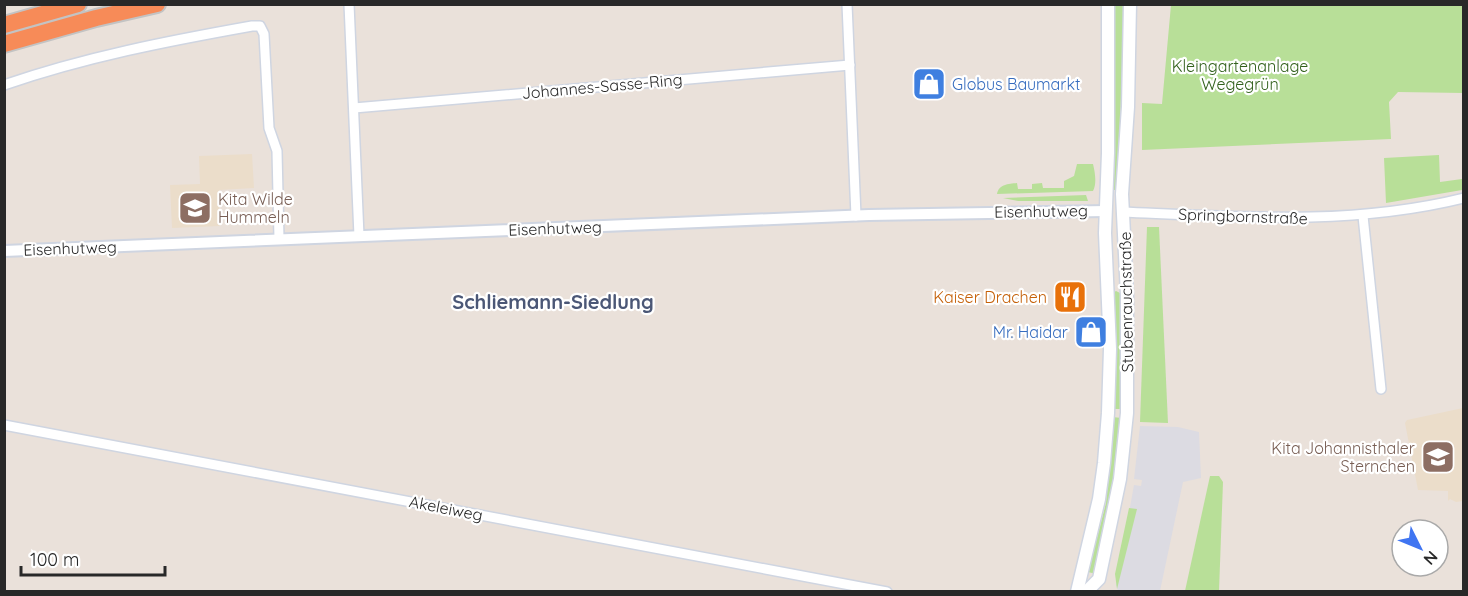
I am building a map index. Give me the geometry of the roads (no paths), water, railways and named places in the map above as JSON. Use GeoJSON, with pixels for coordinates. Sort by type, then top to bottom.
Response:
{"type":"FeatureCollection","features":[{"type":"Feature","properties":{"kind":"highway"},"geometry":{"type":"LineString","coordinates":[[4,25],[78,4]]}},
{"type":"Feature","properties":{"kind":"highway"},"geometry":{"type":"LineString","coordinates":[[4,44],[96,18],[158,4]]}},
{"type":"Feature","properties":{"kind":"main road","name":"Stubenrauchstraße"},"geometry":{"type":"LineString","coordinates":[[1086,591],[1104,463],[1110,349],[1105,254],[1108,4]]}},
{"type":"Feature","properties":{"kind":"main road","name":"Stubenrauchstraße"},"geometry":{"type":"LineString","coordinates":[[1086,591],[1099,579],[1102,568],[1120,479],[1126,426],[1127,295],[1122,194],[1128,108],[1130,4]]}},
{"type":"Feature","properties":{"kind":"main road"},"geometry":{"type":"LineString","coordinates":[[1106,211],[1123,212]]}},
{"type":"Feature","properties":{"kind":"street"},"geometry":{"type":"LineString","coordinates":[[349,4],[358,236]]}},
{"type":"Feature","properties":{"kind":"street"},"geometry":{"type":"LineString","coordinates":[[847,4],[856,216]]}},
{"type":"Feature","properties":{"kind":"street"},"geometry":{"type":"LineString","coordinates":[[4,85],[67,65],[161,42],[260,26],[264,34],[269,128],[277,152],[279,239]]}},
{"type":"Feature","properties":{"kind":"street","name":"Johannes-Sasse-Ring"},"geometry":{"type":"LineString","coordinates":[[354,108],[850,65]]}},
{"type":"Feature","properties":{"kind":"street","name":"Springbornstraße"},"geometry":{"type":"LineString","coordinates":[[1123,212],[1278,219],[1363,216],[1421,208],[1464,198]]}},
{"type":"Feature","properties":{"kind":"street","name":"Eisenhutweg"},"geometry":{"type":"LineString","coordinates":[[4,251],[856,216],[1106,211]]}},
{"type":"Feature","properties":{"kind":"street"},"geometry":{"type":"LineString","coordinates":[[1363,216],[1381,389]]}},
{"type":"Feature","properties":{"kind":"street","name":"Akeleiweg"},"geometry":{"type":"LineString","coordinates":[[4,425],[887,591]]}},
{"type":"Feature","properties":{"kind":"place","name":"Globus Baumarkt"},"geometry":{"type":"Point","coordinates":[929,84]}},
{"type":"Feature","properties":{"kind":"place","name":"Kita Wilde Hummeln"},"geometry":{"type":"Point","coordinates":[195,208]}},
{"type":"Feature","properties":{"kind":"place","name":"Kaiser Drachen"},"geometry":{"type":"Point","coordinates":[1070,297]}},
{"type":"Feature","properties":{"kind":"place","name":"Mr. Haidar"},"geometry":{"type":"Point","coordinates":[1091,332]}},
{"type":"Feature","properties":{"kind":"place","name":"Kita Johannisthaler Sternchen"},"geometry":{"type":"Point","coordinates":[1438,457]}},
{"type":"Feature","properties":{"kind":"district","name":"Schliemann-Siedlung"},"geometry":{"type":"Point","coordinates":[553,302]}},
{"type":"Feature","properties":{"kind":"park label","name":"Kleingartenanlage Wegegrün"},"geometry":{"type":"Point","coordinates":[1240,75]}}]}
